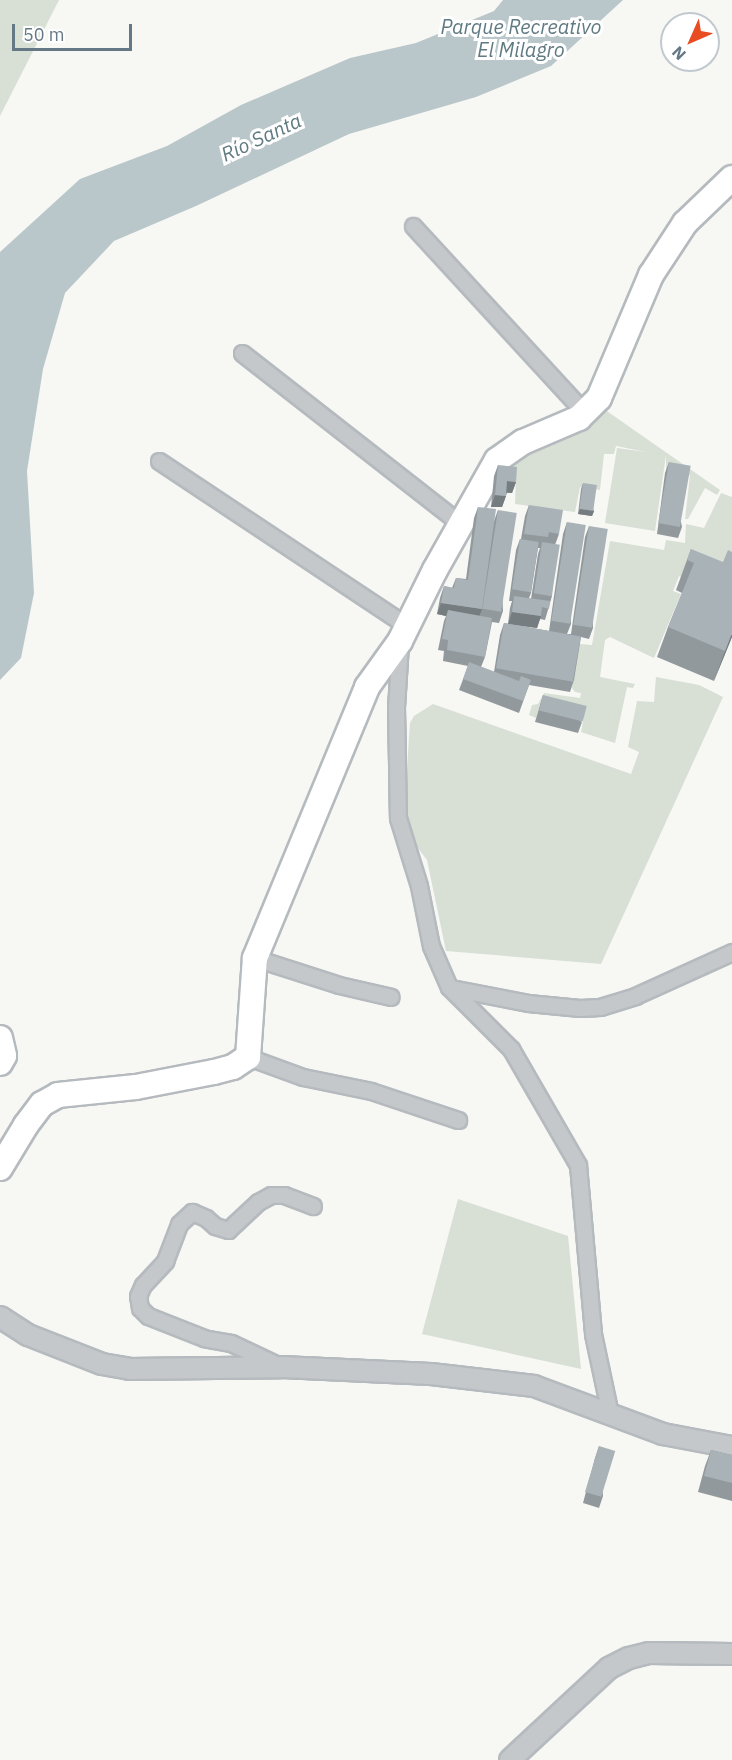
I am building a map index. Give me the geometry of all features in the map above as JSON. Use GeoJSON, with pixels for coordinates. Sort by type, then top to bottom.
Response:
{"type":"FeatureCollection","features":[{"type":"Feature","properties":{"kind":"main road"},"geometry":{"type":"LineString","coordinates":[[0,1168],[26,1125],[42,1104],[58,1095],[136,1087],[203,1074],[232,1067],[249,1057],[255,958],[367,687],[404,633],[497,460],[523,442],[579,418],[599,398],[651,275],[685,223],[732,178]]}},
{"type":"Feature","properties":{"kind":"main road"},"geometry":{"type":"LineString","coordinates":[[0,1038],[4,1056],[0,1063]]}},
{"type":"Feature","properties":{"kind":"street"},"geometry":{"type":"LineString","coordinates":[[413,226],[584,412]]}},
{"type":"Feature","properties":{"kind":"street"},"geometry":{"type":"LineString","coordinates":[[242,353],[461,524]]}},
{"type":"Feature","properties":{"kind":"street"},"geometry":{"type":"LineString","coordinates":[[159,461],[404,633],[396,707],[398,818],[419,886],[431,946],[449,987],[511,1049],[578,1165],[593,1334],[610,1414]]}},
{"type":"Feature","properties":{"kind":"street"},"geometry":{"type":"LineString","coordinates":[[449,987],[528,1003],[580,1008],[600,1007],[634,996],[732,952]]}},
{"type":"Feature","properties":{"kind":"street"},"geometry":{"type":"LineString","coordinates":[[255,958],[339,985],[391,997]]}},
{"type":"Feature","properties":{"kind":"street"},"geometry":{"type":"LineString","coordinates":[[249,1057],[303,1077],[371,1091],[458,1120]]}},
{"type":"Feature","properties":{"kind":"street"},"geometry":{"type":"LineString","coordinates":[[282,1367],[231,1343],[204,1338],[148,1316],[140,1308],[138,1296],[143,1285],[165,1261],[179,1224],[192,1212],[206,1218],[215,1226],[228,1230],[258,1202],[271,1195],[284,1195],[313,1206]]}},
{"type":"Feature","properties":{"kind":"street"},"geometry":{"type":"LineString","coordinates":[[0,1317],[28,1335],[102,1364],[129,1369],[282,1367],[431,1374],[534,1386],[663,1434],[732,1447]]}},
{"type":"Feature","properties":{"kind":"street"},"geometry":{"type":"LineString","coordinates":[[510,1760],[609,1668],[629,1658],[649,1653],[732,1654]]}},
{"type":"Feature","properties":{"kind":"shaded area"},"geometry":{"type":"Polygon","coordinates":[[[0,0],[59,0],[0,116],[0,0]]]}},
{"type":"Feature","properties":{"kind":"shaded area"},"geometry":{"type":"Polygon","coordinates":[[[601,407],[720,490],[717,495],[705,488],[688,519],[685,519],[690,475],[666,472],[666,455],[655,531],[605,523],[617,448],[646,452],[616,446],[614,454],[604,454],[600,490],[580,487],[575,512],[515,504],[516,477],[496,474],[507,460],[601,407]]]}},
{"type":"Feature","properties":{"kind":"shaded area"},"geometry":{"type":"Polygon","coordinates":[[[721,493],[732,497],[732,584],[712,590],[679,576],[673,591],[681,594],[654,658],[610,637],[605,640],[600,677],[635,684],[633,688],[627,687],[615,743],[581,732],[584,717],[540,705],[536,718],[529,715],[532,705],[538,704],[544,693],[580,698],[581,693],[575,692],[572,688],[579,644],[592,645],[610,541],[664,550],[666,540],[685,543],[686,524],[704,528],[721,493]]]}},
{"type":"Feature","properties":{"kind":"shaded area"},"geometry":{"type":"Polygon","coordinates":[[[656,677],[699,685],[723,697],[601,964],[446,951],[427,860],[418,848],[404,812],[410,723],[414,716],[433,704],[631,774],[639,752],[628,747],[637,701],[654,702],[656,677]]]}},
{"type":"Feature","properties":{"kind":"shaded area"},"geometry":{"type":"Polygon","coordinates":[[[458,1199],[568,1236],[581,1369],[422,1334],[458,1199]]]}},
{"type":"Feature","properties":{"kind":"water","name":"Parque Recreativo El Milagro"},"geometry":{"type":"Polygon","coordinates":[[[503,0],[623,0],[551,66],[476,97],[349,134],[196,206],[114,241],[65,293],[43,369],[27,471],[34,593],[21,658],[0,680],[0,252],[80,179],[167,146],[241,105],[350,58],[416,43],[494,11],[503,0]]]}},
{"type":"Feature","properties":{"kind":"building"},"geometry":{"type":"Polygon","coordinates":[[[669,462],[691,466],[680,527],[658,523],[669,462]]]}},
{"type":"Feature","properties":{"kind":"building"},"geometry":{"type":"Polygon","coordinates":[[[498,465],[517,467],[516,482],[507,481],[506,496],[495,495],[498,465]]]}},
{"type":"Feature","properties":{"kind":"building"},"geometry":{"type":"Polygon","coordinates":[[[583,483],[597,485],[593,511],[579,509],[583,483]]]}},
{"type":"Feature","properties":{"kind":"building"},"geometry":{"type":"Polygon","coordinates":[[[529,505],[563,510],[559,534],[549,532],[548,537],[524,534],[529,505]]]}},
{"type":"Feature","properties":{"kind":"building"},"geometry":{"type":"Polygon","coordinates":[[[478,507],[496,509],[482,609],[441,603],[444,586],[454,588],[456,578],[468,580],[478,507]]]}},
{"type":"Feature","properties":{"kind":"building"},"geometry":{"type":"Polygon","coordinates":[[[498,510],[517,513],[501,612],[482,609],[498,510]]]}},
{"type":"Feature","properties":{"kind":"building"},"geometry":{"type":"Polygon","coordinates":[[[567,522],[586,525],[570,624],[551,621],[567,522]]]}},
{"type":"Feature","properties":{"kind":"building"},"geometry":{"type":"Polygon","coordinates":[[[589,526],[608,529],[592,628],[573,625],[589,526]]]}},
{"type":"Feature","properties":{"kind":"building"},"geometry":{"type":"Polygon","coordinates":[[[520,539],[539,542],[531,592],[512,589],[520,539]]]}},
{"type":"Feature","properties":{"kind":"building"},"geometry":{"type":"Polygon","coordinates":[[[542,542],[560,545],[552,596],[534,593],[542,542]]]}},
{"type":"Feature","properties":{"kind":"building"},"geometry":{"type":"Polygon","coordinates":[[[691,549],[723,562],[728,550],[732,552],[732,633],[725,651],[668,627],[694,563],[687,560],[691,549]]]}},
{"type":"Feature","properties":{"kind":"building"},"geometry":{"type":"Polygon","coordinates":[[[514,596],[550,601],[549,609],[542,607],[541,616],[512,612],[514,596]]]}},
{"type":"Feature","properties":{"kind":"building"},"geometry":{"type":"Polygon","coordinates":[[[448,610],[492,618],[485,657],[447,650],[448,640],[442,639],[448,610]]]}},
{"type":"Feature","properties":{"kind":"building"},"geometry":{"type":"Polygon","coordinates":[[[504,623],[581,637],[573,682],[496,668],[504,623]]]}},
{"type":"Feature","properties":{"kind":"building"},"geometry":{"type":"Polygon","coordinates":[[[469,662],[519,681],[521,676],[531,680],[523,701],[463,679],[469,662]]]}},
{"type":"Feature","properties":{"kind":"building"},"geometry":{"type":"Polygon","coordinates":[[[543,695],[587,706],[583,721],[539,711],[543,695]]]}},
{"type":"Feature","properties":{"kind":"building"},"geometry":{"type":"Polygon","coordinates":[[[599,1446],[615,1451],[601,1497],[585,1492],[599,1446]]]}},
{"type":"Feature","properties":{"kind":"building"},"geometry":{"type":"Polygon","coordinates":[[[711,1450],[732,1455],[732,1483],[704,1476],[711,1450]]]}},
{"type":"Feature","properties":{"kind":"water label","name":"Río Santa"},"geometry":{"type":"Point","coordinates":[261,137]}}]}
